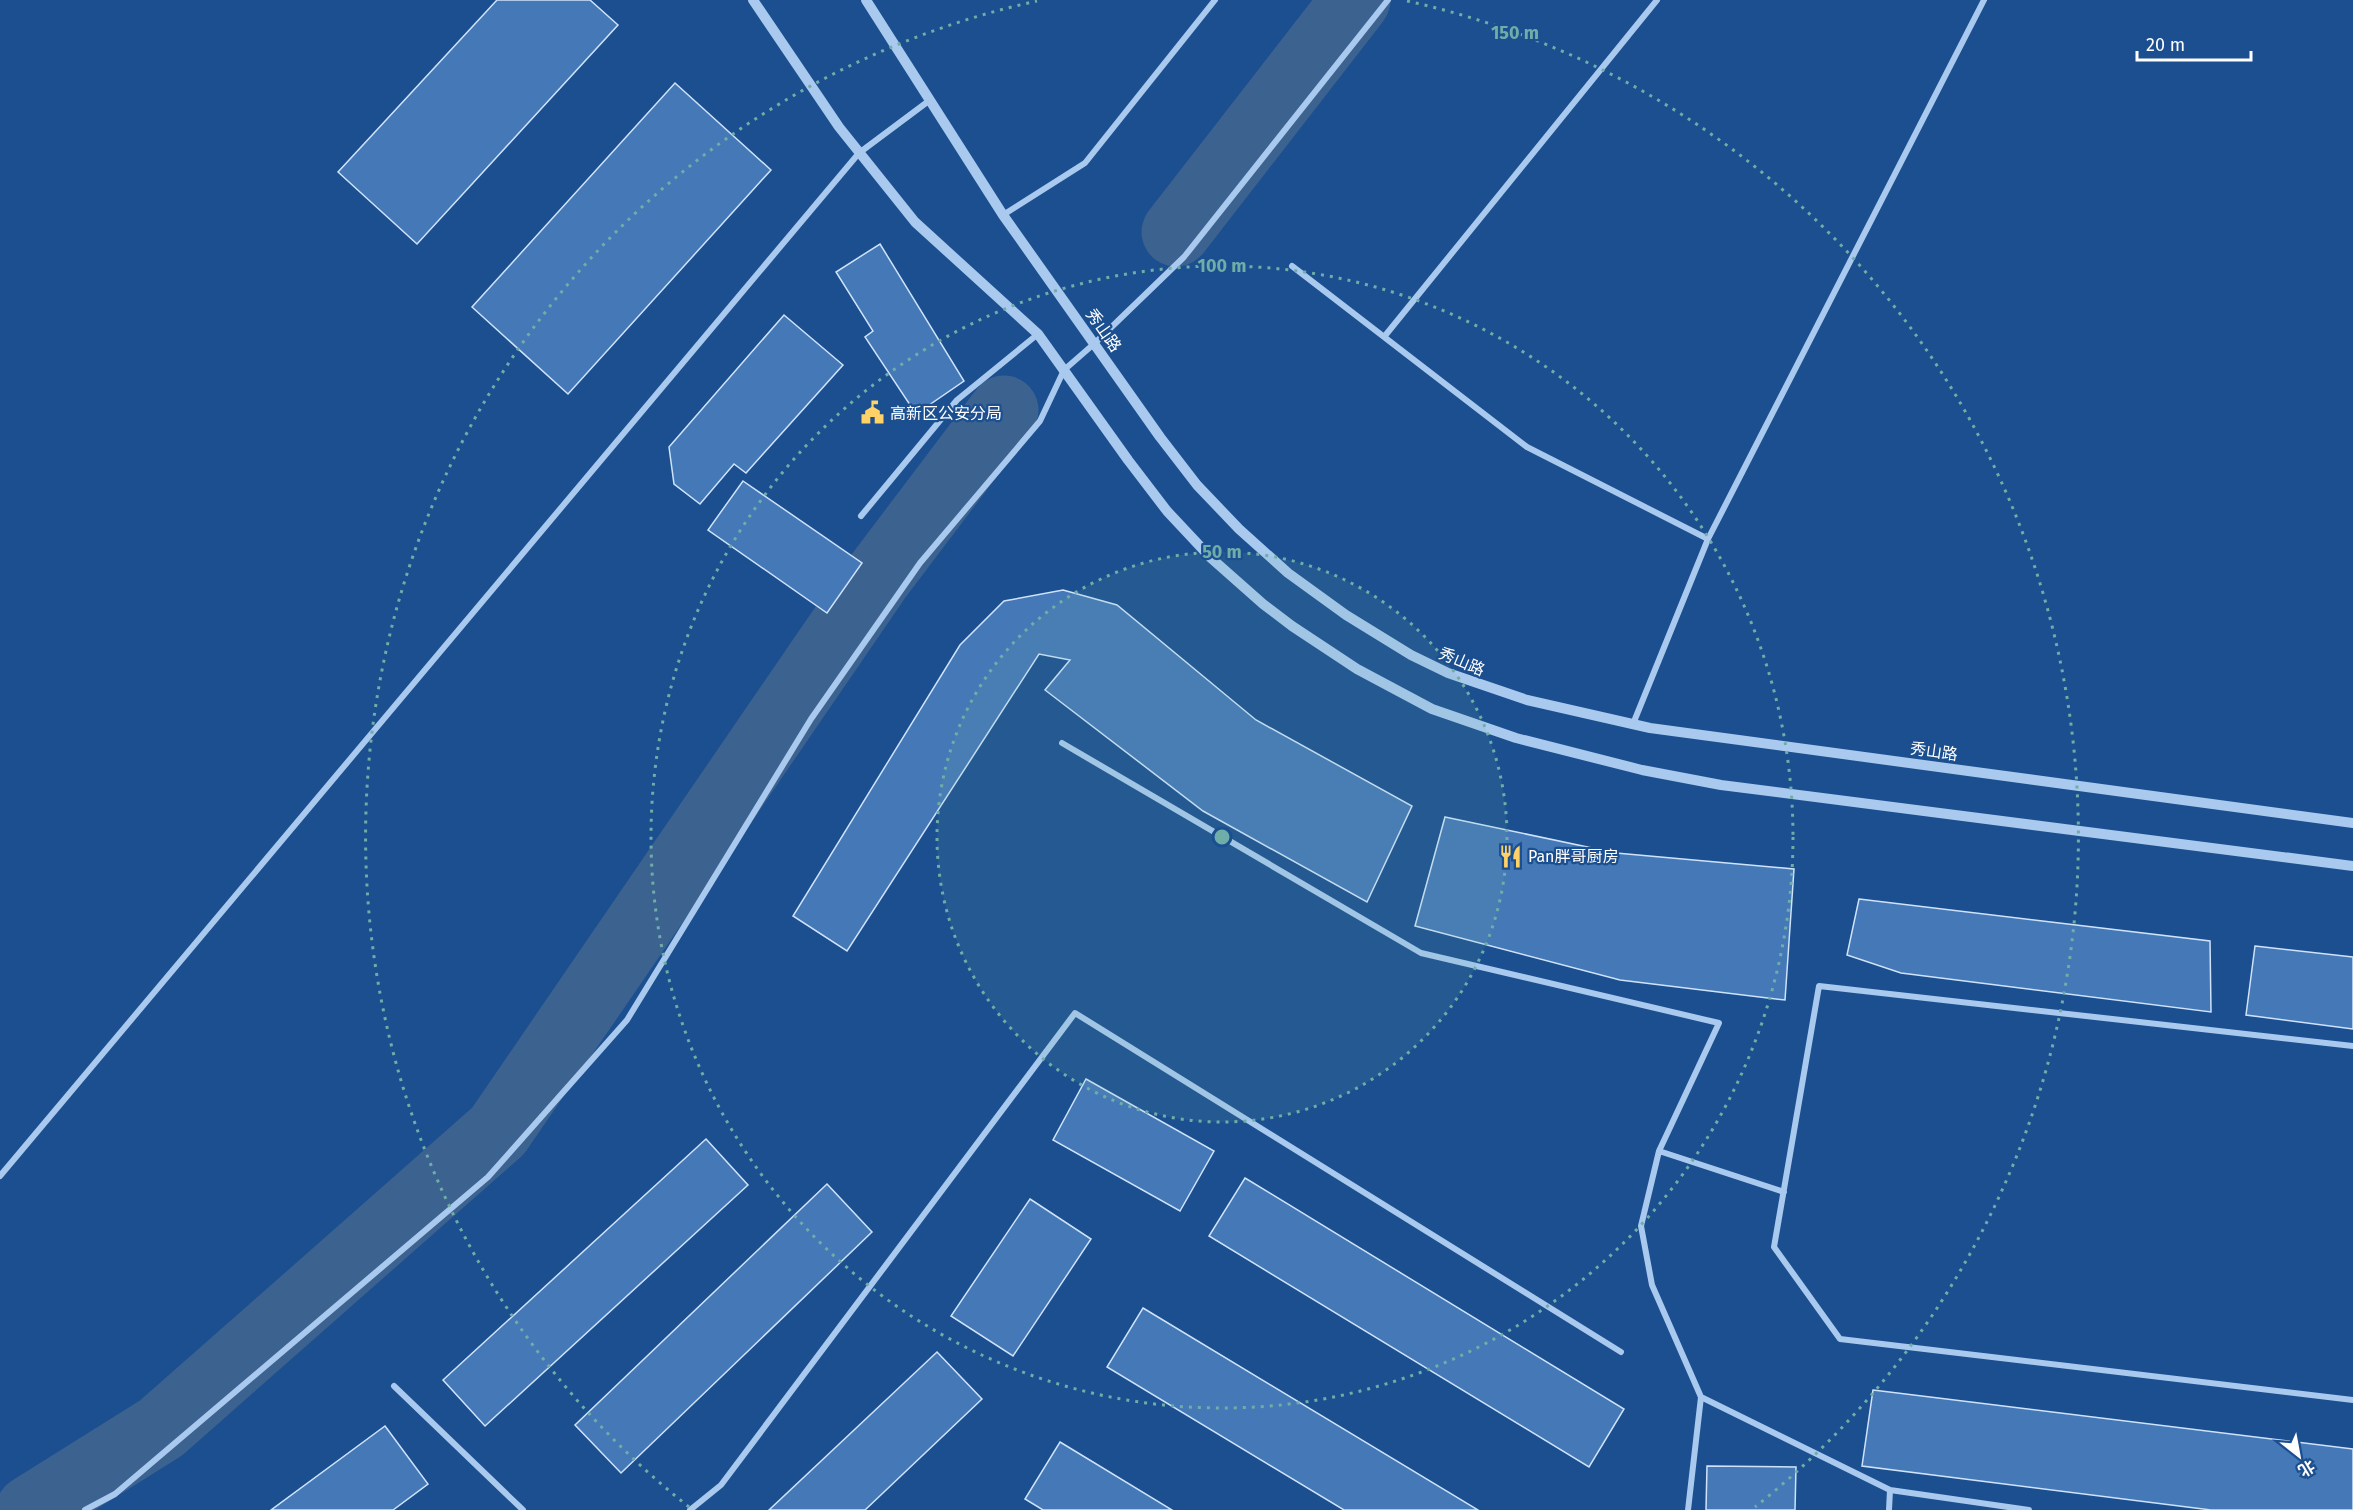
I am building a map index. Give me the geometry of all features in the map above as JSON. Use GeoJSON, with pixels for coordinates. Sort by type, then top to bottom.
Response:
{"type":"FeatureCollection","features":[{"type":"Feature","properties":{"kind":"street"},"geometry":{"type":"LineString","coordinates":[[753,0],[839,128],[915,222],[1038,334],[1167,511],[1211,558],[1292,626],[1357,669],[1422,705],[1516,738],[1642,770],[1721,785],[2353,866]]}},
{"type":"Feature","properties":{"kind":"street","name":"秀山路"},"geometry":{"type":"LineString","coordinates":[[866,0],[1003,215],[1160,437],[1217,507],[1262,551],[1316,594],[1378,635],[1448,673],[1527,700],[1633,724],[2353,823]]}},
{"type":"Feature","properties":{"kind":"street"},"geometry":{"type":"LineString","coordinates":[[1003,215],[1085,163],[1215,0]]}},
{"type":"Feature","properties":{"kind":"street"},"geometry":{"type":"LineString","coordinates":[[85,1510],[115,1494],[488,1177],[627,1020],[811,719],[920,563],[1040,421],[1064,370],[1184,257],[1388,0]]}},
{"type":"Feature","properties":{"kind":"street"},"geometry":{"type":"LineString","coordinates":[[1384,337],[1657,0]]}},
{"type":"Feature","properties":{"kind":"street"},"geometry":{"type":"LineString","coordinates":[[1633,724],[1708,539],[1984,0]]}},
{"type":"Feature","properties":{"kind":"street"},"geometry":{"type":"LineString","coordinates":[[0,1176],[860,153],[930,100]]}},
{"type":"Feature","properties":{"kind":"street"},"geometry":{"type":"LineString","coordinates":[[1292,266],[1527,447],[1708,539]]}},
{"type":"Feature","properties":{"kind":"street"},"geometry":{"type":"LineString","coordinates":[[861,516],[957,400],[1038,334]]}},
{"type":"Feature","properties":{"kind":"street"},"geometry":{"type":"LineString","coordinates":[[1062,743],[1421,953],[1719,1023],[1659,1151],[1641,1226],[1652,1285],[1701,1397],[1688,1510]]}},
{"type":"Feature","properties":{"kind":"street"},"geometry":{"type":"LineString","coordinates":[[2353,1046],[1819,986],[1774,1247],[1840,1339],[2353,1400]]}},
{"type":"Feature","properties":{"kind":"street"},"geometry":{"type":"LineString","coordinates":[[690,1510],[722,1485],[1075,1013],[1621,1352]]}},
{"type":"Feature","properties":{"kind":"street"},"geometry":{"type":"LineString","coordinates":[[1659,1151],[1784,1192]]}},
{"type":"Feature","properties":{"kind":"street"},"geometry":{"type":"LineString","coordinates":[[394,1386],[524,1510]]}},
{"type":"Feature","properties":{"kind":"street"},"geometry":{"type":"LineString","coordinates":[[1701,1397],[1890,1490],[2029,1510]]}},
{"type":"Feature","properties":{"kind":"street"},"geometry":{"type":"LineString","coordinates":[[1889,1510],[1890,1490]]}},
{"type":"Feature","properties":{"kind":"building"},"geometry":{"type":"Polygon","coordinates":[[[497,0],[590,0],[618,25],[417,244],[338,172],[497,0]]]}},
{"type":"Feature","properties":{"kind":"building"},"geometry":{"type":"Polygon","coordinates":[[[675,83],[771,170],[568,394],[472,307],[675,83]]]}},
{"type":"Feature","properties":{"kind":"building"},"geometry":{"type":"Polygon","coordinates":[[[880,244],[964,381],[916,414],[865,337],[873,331],[836,272],[880,244]]]}},
{"type":"Feature","properties":{"kind":"building"},"geometry":{"type":"Polygon","coordinates":[[[784,315],[843,365],[746,473],[734,464],[700,504],[674,484],[669,447],[784,315]]]}},
{"type":"Feature","properties":{"kind":"building"},"geometry":{"type":"Polygon","coordinates":[[[743,481],[862,563],[827,613],[708,530],[743,481]]]}},
{"type":"Feature","properties":{"kind":"building"},"geometry":{"type":"Polygon","coordinates":[[[1063,590],[1117,605],[1256,720],[1412,806],[1367,902],[1203,811],[1045,690],[1070,660],[1039,654],[847,951],[793,916],[960,645],[1004,601],[1063,590]]]}},
{"type":"Feature","properties":{"kind":"building"},"geometry":{"type":"Polygon","coordinates":[[[1445,817],[1616,853],[1794,869],[1785,1000],[1620,980],[1415,926],[1445,817]]]}},
{"type":"Feature","properties":{"kind":"building"},"geometry":{"type":"Polygon","coordinates":[[[1859,899],[2210,941],[2211,1012],[1901,973],[1847,955],[1859,899]]]}},
{"type":"Feature","properties":{"kind":"building"},"geometry":{"type":"Polygon","coordinates":[[[2255,946],[2353,957],[2353,1029],[2246,1015],[2255,946]]]}},
{"type":"Feature","properties":{"kind":"building"},"geometry":{"type":"Polygon","coordinates":[[[1086,1079],[1214,1151],[1180,1211],[1053,1140],[1086,1079]]]}},
{"type":"Feature","properties":{"kind":"building"},"geometry":{"type":"Polygon","coordinates":[[[706,1139],[748,1185],[485,1426],[443,1380],[706,1139]]]}},
{"type":"Feature","properties":{"kind":"building"},"geometry":{"type":"Polygon","coordinates":[[[1245,1178],[1624,1409],[1589,1467],[1209,1236],[1245,1178]]]}},
{"type":"Feature","properties":{"kind":"building"},"geometry":{"type":"Polygon","coordinates":[[[827,1184],[872,1232],[621,1473],[575,1425],[827,1184]]]}},
{"type":"Feature","properties":{"kind":"building"},"geometry":{"type":"Polygon","coordinates":[[[1030,1199],[1091,1239],[1013,1356],[951,1316],[1030,1199]]]}},
{"type":"Feature","properties":{"kind":"building"},"geometry":{"type":"Polygon","coordinates":[[[1143,1308],[1478,1510],[1344,1510],[1107,1367],[1143,1308]]]}},
{"type":"Feature","properties":{"kind":"building"},"geometry":{"type":"Polygon","coordinates":[[[937,1352],[982,1399],[865,1510],[769,1510],[937,1352]]]}},
{"type":"Feature","properties":{"kind":"building"},"geometry":{"type":"Polygon","coordinates":[[[1873,1390],[2353,1449],[2353,1510],[2211,1510],[1862,1466],[1873,1390]]]}},
{"type":"Feature","properties":{"kind":"building"},"geometry":{"type":"Polygon","coordinates":[[[385,1426],[428,1484],[393,1510],[271,1510],[385,1426]]]}},
{"type":"Feature","properties":{"kind":"building"},"geometry":{"type":"Polygon","coordinates":[[[1060,1442],[1172,1510],[1043,1510],[1025,1499],[1060,1442]]]}},
{"type":"Feature","properties":{"kind":"building"},"geometry":{"type":"Polygon","coordinates":[[[1707,1466],[1796,1467],[1795,1510],[1706,1510],[1707,1466]]]}},
{"type":"Feature","properties":{"kind":"waterway"},"geometry":{"type":"LineString","coordinates":[[1176,232],[1356,0]]}},
{"type":"Feature","properties":{"kind":"waterway"},"geometry":{"type":"LineString","coordinates":[[30,1510],[161,1428],[498,1131],[877,578],[1004,410]]}},
{"type":"Feature","properties":{"kind":"place","name":"高新区公安分局"},"geometry":{"type":"Point","coordinates":[872,413]}},
{"type":"Feature","properties":{"kind":"place","name":"Pan胖哥厨房"},"geometry":{"type":"Point","coordinates":[1510,856]}}]}
